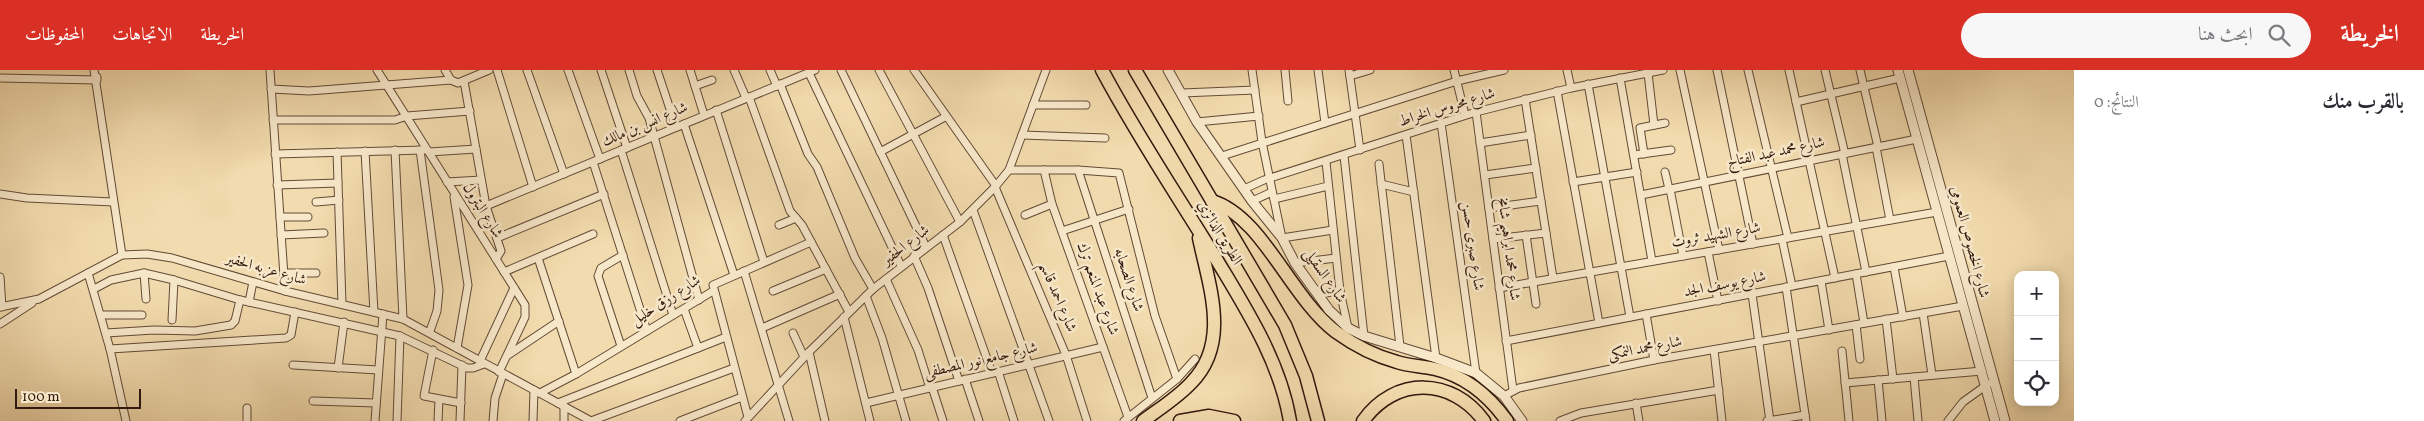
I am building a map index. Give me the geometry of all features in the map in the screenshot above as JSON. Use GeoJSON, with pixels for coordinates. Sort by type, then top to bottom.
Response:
{"type":"FeatureCollection","features":[{"type":"Feature","properties":{"kind":"highway","name":"الطريق الدائري"},"geometry":{"type":"LineString","coordinates":[[1102,70],[1128,117],[1253,321],[1268,351],[1280,383],[1290,421]]}},
{"type":"Feature","properties":{"kind":"highway","name":"الطريق الدائري"},"geometry":{"type":"LineString","coordinates":[[1135,70],[1285,325],[1306,376],[1318,421]]}},
{"type":"Feature","properties":{"kind":"highway"},"geometry":{"type":"LineString","coordinates":[[1212,201],[1231,209],[1252,228],[1303,300],[1336,332],[1362,348],[1385,358],[1410,366],[1436,369],[1460,378],[1491,401],[1507,421]]}},
{"type":"Feature","properties":{"kind":"highway"},"geometry":{"type":"LineString","coordinates":[[1143,421],[1192,383],[1204,367],[1211,349],[1215,332],[1214,316],[1197,228]]}},
{"type":"Feature","properties":{"kind":"highway"},"geometry":{"type":"LineString","coordinates":[[1364,421],[1385,400],[1401,391],[1419,387],[1437,389],[1454,395],[1476,410],[1484,421]]}},
{"type":"Feature","properties":{"kind":"highway"},"geometry":{"type":"LineString","coordinates":[[1180,421],[1209,416],[1234,421]]}},
{"type":"Feature","properties":{"kind":"street"},"geometry":{"type":"LineString","coordinates":[[94,70],[122,255]]}},
{"type":"Feature","properties":{"kind":"street"},"geometry":{"type":"LineString","coordinates":[[96,80],[99,70]]}},
{"type":"Feature","properties":{"kind":"street"},"geometry":{"type":"LineString","coordinates":[[270,70],[285,291]]}},
{"type":"Feature","properties":{"kind":"street","name":"شارع البترول"},"geometry":{"type":"LineString","coordinates":[[377,70],[407,116],[425,150],[525,305],[526,313],[501,373],[495,398],[493,421]]}},
{"type":"Feature","properties":{"kind":"street"},"geometry":{"type":"LineString","coordinates":[[445,70],[455,83],[464,81],[472,74],[489,70]]}},
{"type":"Feature","properties":{"kind":"street"},"geometry":{"type":"LineString","coordinates":[[496,70],[533,187]]}},
{"type":"Feature","properties":{"kind":"street"},"geometry":{"type":"LineString","coordinates":[[527,70],[564,174]]}},
{"type":"Feature","properties":{"kind":"street"},"geometry":{"type":"LineString","coordinates":[[568,70],[597,160],[604,194],[647,331]]}},
{"type":"Feature","properties":{"kind":"street"},"geometry":{"type":"LineString","coordinates":[[601,70],[673,315]]}},
{"type":"Feature","properties":{"kind":"street"},"geometry":{"type":"LineString","coordinates":[[629,70],[637,96],[649,118],[698,300]]}},
{"type":"Feature","properties":{"kind":"street"},"geometry":{"type":"LineString","coordinates":[[657,70],[676,127]]}},
{"type":"Feature","properties":{"kind":"street"},"geometry":{"type":"LineString","coordinates":[[690,70],[704,115]]}},
{"type":"Feature","properties":{"kind":"street"},"geometry":{"type":"LineString","coordinates":[[734,70],[747,97],[790,210],[798,220],[840,294],[870,421]]}},
{"type":"Feature","properties":{"kind":"street"},"geometry":{"type":"LineString","coordinates":[[770,70],[808,154],[817,167],[856,258],[873,290]]}},
{"type":"Feature","properties":{"kind":"street"},"geometry":{"type":"LineString","coordinates":[[841,70],[926,247]]}},
{"type":"Feature","properties":{"kind":"street"},"geometry":{"type":"LineString","coordinates":[[879,70],[960,222]]}},
{"type":"Feature","properties":{"kind":"street","name":"شارع احمد قاسم"},"geometry":{"type":"LineString","coordinates":[[914,70],[995,187],[1066,355],[1086,421]]}},
{"type":"Feature","properties":{"kind":"street","name":"شارع الحفير"},"geometry":{"type":"LineString","coordinates":[[749,418],[779,384],[866,296],[901,266],[960,222],[995,187],[1009,170],[1046,70]]}},
{"type":"Feature","properties":{"kind":"street","name":"شارع السقيلى"},"geometry":{"type":"LineString","coordinates":[[1168,70],[1197,122],[1252,201],[1282,238],[1295,263],[1329,310],[1348,328],[1364,336],[1436,358],[1476,374],[1504,396],[1522,421]]}},
{"type":"Feature","properties":{"kind":"street"},"geometry":{"type":"LineString","coordinates":[[1252,70],[1262,142],[1282,238],[1333,230]]}},
{"type":"Feature","properties":{"kind":"street"},"geometry":{"type":"LineString","coordinates":[[1285,70],[1288,101]]}},
{"type":"Feature","properties":{"kind":"street"},"geometry":{"type":"LineString","coordinates":[[1318,70],[1325,123]]}},
{"type":"Feature","properties":{"kind":"street"},"geometry":{"type":"LineString","coordinates":[[1360,150],[1349,73],[1370,70]]}},
{"type":"Feature","properties":{"kind":"street"},"geometry":{"type":"LineString","coordinates":[[1454,70],[1465,115]]}},
{"type":"Feature","properties":{"kind":"street"},"geometry":{"type":"LineString","coordinates":[[1222,156],[1457,81],[1504,70]]}},
{"type":"Feature","properties":{"kind":"street"},"geometry":{"type":"LineString","coordinates":[[1567,70],[1571,88]]}},
{"type":"Feature","properties":{"kind":"street","name":"شارع محروس الخراط"},"geometry":{"type":"LineString","coordinates":[[1244,190],[1269,178],[1326,162],[1465,115],[1557,91],[1620,78],[1631,73],[1648,73],[1662,70]]}},
{"type":"Feature","properties":{"kind":"street"},"geometry":{"type":"LineString","coordinates":[[1680,70],[1719,250]]}},
{"type":"Feature","properties":{"kind":"street"},"geometry":{"type":"LineString","coordinates":[[1717,70],[1753,244]]}},
{"type":"Feature","properties":{"kind":"street"},"geometry":{"type":"LineString","coordinates":[[1748,70],[1772,168],[1785,238],[1793,336],[1805,418],[1769,421],[1752,294]]}},
{"type":"Feature","properties":{"kind":"street"},"geometry":{"type":"LineString","coordinates":[[1789,70],[1836,278]]}},
{"type":"Feature","properties":{"kind":"street"},"geometry":{"type":"LineString","coordinates":[[1825,70],[1866,272]]}},
{"type":"Feature","properties":{"kind":"street"},"geometry":{"type":"LineString","coordinates":[[1860,70],[1877,147],[1890,220]]}},
{"type":"Feature","properties":{"kind":"street","name":"شارع الخصوص العمومى"},"geometry":{"type":"LineString","coordinates":[[1908,70],[1990,382],[2005,421]]}},
{"type":"Feature","properties":{"kind":"street"},"geometry":{"type":"LineString","coordinates":[[809,72],[901,266]]}},
{"type":"Feature","properties":{"kind":"street","name":"شارع انس بن مالك"},"geometry":{"type":"LineString","coordinates":[[486,206],[809,72]]}},
{"type":"Feature","properties":{"kind":"street"},"geometry":{"type":"LineString","coordinates":[[1648,73],[1654,125]]}},
{"type":"Feature","properties":{"kind":"street"},"geometry":{"type":"LineString","coordinates":[[1796,102],[1864,86],[1899,74]]}},
{"type":"Feature","properties":{"kind":"street","name":"شارع الخصوص العمومى"},"geometry":{"type":"LineString","coordinates":[[1899,74],[1982,371],[1990,382],[1995,421]]}},
{"type":"Feature","properties":{"kind":"street"},"geometry":{"type":"LineString","coordinates":[[0,78],[96,80]]}},
{"type":"Feature","properties":{"kind":"street"},"geometry":{"type":"LineString","coordinates":[[1620,78],[1652,261]]}},
{"type":"Feature","properties":{"kind":"street"},"geometry":{"type":"LineString","coordinates":[[271,89],[309,91],[451,80]]}},
{"type":"Feature","properties":{"kind":"street"},"geometry":{"type":"LineString","coordinates":[[695,86],[712,80]]}},
{"type":"Feature","properties":{"kind":"street"},"geometry":{"type":"LineString","coordinates":[[464,81],[486,206],[501,251],[496,259]]}},
{"type":"Feature","properties":{"kind":"street"},"geometry":{"type":"LineString","coordinates":[[1588,84],[1630,317]]}},
{"type":"Feature","properties":{"kind":"street"},"geometry":{"type":"LineString","coordinates":[[1182,93],[1255,90]]}},
{"type":"Feature","properties":{"kind":"street"},"geometry":{"type":"LineString","coordinates":[[1557,91],[1599,323]]}},
{"type":"Feature","properties":{"kind":"street"},"geometry":{"type":"LineString","coordinates":[[1525,99],[1554,278]]}},
{"type":"Feature","properties":{"kind":"street"},"geometry":{"type":"LineString","coordinates":[[1033,105],[1086,105]]}},
{"type":"Feature","properties":{"kind":"street"},"geometry":{"type":"LineString","coordinates":[[716,110],[764,262]]}},
{"type":"Feature","properties":{"kind":"street"},"geometry":{"type":"LineString","coordinates":[[273,120],[395,120],[407,116],[470,111]]}},
{"type":"Feature","properties":{"kind":"street","name":"شارع محمد ابراهيم شامخ"},"geometry":{"type":"LineString","coordinates":[[1476,112],[1513,390]]}},
{"type":"Feature","properties":{"kind":"street"},"geometry":{"type":"LineString","coordinates":[[1197,122],[1259,116]]}},
{"type":"Feature","properties":{"kind":"street"},"geometry":{"type":"LineString","coordinates":[[880,152],[945,117]]}},
{"type":"Feature","properties":{"kind":"street","name":"شارع صبرى حسن"},"geometry":{"type":"LineString","coordinates":[[1441,123],[1476,374]]}},
{"type":"Feature","properties":{"kind":"street"},"geometry":{"type":"LineString","coordinates":[[1644,154],[1640,128],[1665,123]]}},
{"type":"Feature","properties":{"kind":"street"},"geometry":{"type":"LineString","coordinates":[[684,124],[734,275]]}},
{"type":"Feature","properties":{"kind":"street"},"geometry":{"type":"LineString","coordinates":[[1022,135],[1105,138]]}},
{"type":"Feature","properties":{"kind":"street"},"geometry":{"type":"LineString","coordinates":[[1406,135],[1436,358]]}},
{"type":"Feature","properties":{"kind":"street"},"geometry":{"type":"LineString","coordinates":[[1480,143],[1531,135]]}},
{"type":"Feature","properties":{"kind":"street","name":"شارع محمد عبد الفتاح"},"geometry":{"type":"LineString","coordinates":[[1641,195],[1917,139]]}},
{"type":"Feature","properties":{"kind":"street"},"geometry":{"type":"LineString","coordinates":[[275,154],[476,149]]}},
{"type":"Feature","properties":{"kind":"street"},"geometry":{"type":"LineString","coordinates":[[395,150],[404,319]]}},
{"type":"Feature","properties":{"kind":"street"},"geometry":{"type":"LineString","coordinates":[[425,150],[440,290],[437,311],[430,331]]}},
{"type":"Feature","properties":{"kind":"street"},"geometry":{"type":"LineString","coordinates":[[1634,155],[1671,150]]}},
{"type":"Feature","properties":{"kind":"street"},"geometry":{"type":"LineString","coordinates":[[365,151],[374,312]]}},
{"type":"Feature","properties":{"kind":"street"},"geometry":{"type":"LineString","coordinates":[[337,152],[342,304]]}},
{"type":"Feature","properties":{"kind":"street"},"geometry":{"type":"LineString","coordinates":[[1344,156],[1364,336]]}},
{"type":"Feature","properties":{"kind":"street"},"geometry":{"type":"LineString","coordinates":[[1326,162],[1340,291],[1348,328]]}},
{"type":"Feature","properties":{"kind":"street"},"geometry":{"type":"LineString","coordinates":[[1379,164],[1400,346]]}},
{"type":"Feature","properties":{"kind":"street"},"geometry":{"type":"LineString","coordinates":[[1485,175],[1536,168]]}},
{"type":"Feature","properties":{"kind":"street"},"geometry":{"type":"LineString","coordinates":[[1009,170],[1117,172],[1120,176],[1129,209],[1155,316],[1177,379]]}},
{"type":"Feature","properties":{"kind":"street","name":"شارع عبد المنعم ترك"},"geometry":{"type":"LineString","coordinates":[[1044,170],[1052,204],[1103,347],[1126,419]]}},
{"type":"Feature","properties":{"kind":"street","name":"شارع الصحابه"},"geometry":{"type":"LineString","coordinates":[[1078,170],[1152,398]]}},
{"type":"Feature","properties":{"kind":"street"},"geometry":{"type":"LineString","coordinates":[[1573,182],[1637,172]]}},
{"type":"Feature","properties":{"kind":"street"},"geometry":{"type":"LineString","coordinates":[[1665,172],[1683,256]]}},
{"type":"Feature","properties":{"kind":"street"},"geometry":{"type":"LineString","coordinates":[[447,182],[481,180]]}},
{"type":"Feature","properties":{"kind":"street"},"geometry":{"type":"LineString","coordinates":[[278,185],[338,183]]}},
{"type":"Feature","properties":{"kind":"street"},"geometry":{"type":"LineString","coordinates":[[1381,184],[1414,192]]}},
{"type":"Feature","properties":{"kind":"street"},"geometry":{"type":"LineString","coordinates":[[1252,201],[1273,195],[1328,186]]}},
{"type":"Feature","properties":{"kind":"street"},"geometry":{"type":"LineString","coordinates":[[453,192],[468,285],[457,348]]}},
{"type":"Feature","properties":{"kind":"street"},"geometry":{"type":"LineString","coordinates":[[0,194],[27,198],[113,202]]}},
{"type":"Feature","properties":{"kind":"street"},"geometry":{"type":"LineString","coordinates":[[497,238],[604,194]]}},
{"type":"Feature","properties":{"kind":"street"},"geometry":{"type":"LineString","coordinates":[[316,202],[339,200]]}},
{"type":"Feature","properties":{"kind":"street"},"geometry":{"type":"LineString","coordinates":[[1489,208],[1541,201]]}},
{"type":"Feature","properties":{"kind":"street"},"geometry":{"type":"LineString","coordinates":[[1026,215],[1052,204]]}},
{"type":"Feature","properties":{"kind":"street"},"geometry":{"type":"LineString","coordinates":[[1062,231],[1129,209]]}},
{"type":"Feature","properties":{"kind":"street"},"geometry":{"type":"LineString","coordinates":[[973,210],[1049,421]]}},
{"type":"Feature","properties":{"kind":"street","name":"شارع الشهيد ثروت"},"geometry":{"type":"LineString","coordinates":[[1499,288],[1937,212]]}},
{"type":"Feature","properties":{"kind":"street"},"geometry":{"type":"LineString","coordinates":[[280,217],[308,217]]}},
{"type":"Feature","properties":{"kind":"street"},"geometry":{"type":"LineString","coordinates":[[779,225],[798,220]]}},
{"type":"Feature","properties":{"kind":"street"},"geometry":{"type":"LineString","coordinates":[[281,235],[324,233]]}},
{"type":"Feature","properties":{"kind":"street"},"geometry":{"type":"LineString","coordinates":[[1493,239],[1546,233]]}},
{"type":"Feature","properties":{"kind":"street"},"geometry":{"type":"LineString","coordinates":[[504,272],[593,234]]}},
{"type":"Feature","properties":{"kind":"street"},"geometry":{"type":"LineString","coordinates":[[943,235],[1014,421]]}},
{"type":"Feature","properties":{"kind":"street"},"geometry":{"type":"LineString","coordinates":[[1526,235],[1536,304]]}},
{"type":"Feature","properties":{"kind":"street","name":"شارع رزق خليل"},"geometry":{"type":"LineString","coordinates":[[537,392],[576,374],[713,291],[715,283],[811,242]]}},
{"type":"Feature","properties":{"kind":"street"},"geometry":{"type":"LineString","coordinates":[[1708,252],[1718,301]]}},
{"type":"Feature","properties":{"kind":"street","name":"شارع عزبه الحفير"},"geometry":{"type":"LineString","coordinates":[[0,324],[39,299],[122,255],[147,254],[172,258],[285,291],[404,319],[430,331],[501,373],[591,421]]}},
{"type":"Feature","properties":{"kind":"street"},"geometry":{"type":"LineString","coordinates":[[621,346],[598,276],[601,268],[623,255]]}},
{"type":"Feature","properties":{"kind":"street"},"geometry":{"type":"LineString","coordinates":[[914,256],[979,421]]}},
{"type":"Feature","properties":{"kind":"street","name":"شارع يوسف الجد"},"geometry":{"type":"LineString","coordinates":[[1506,341],[1949,256]]}},
{"type":"Feature","properties":{"kind":"street"},"geometry":{"type":"LineString","coordinates":[[538,258],[576,374]]}},
{"type":"Feature","properties":{"kind":"street"},"geometry":{"type":"LineString","coordinates":[[1295,263],[1336,258]]}},
{"type":"Feature","properties":{"kind":"street"},"geometry":{"type":"LineString","coordinates":[[1894,267],[1903,317]]}},
{"type":"Feature","properties":{"kind":"street"},"geometry":{"type":"LineString","coordinates":[[773,291],[826,269]]}},
{"type":"Feature","properties":{"kind":"street"},"geometry":{"type":"LineString","coordinates":[[744,271],[789,421]]}},
{"type":"Feature","properties":{"kind":"street"},"geometry":{"type":"LineString","coordinates":[[88,273],[106,333],[126,421]]}},
{"type":"Feature","properties":{"kind":"street"},"geometry":{"type":"LineString","coordinates":[[94,288],[111,280],[144,273],[240,300],[381,330],[434,350],[462,365],[473,368],[482,362],[514,288]]}},
{"type":"Feature","properties":{"kind":"street"},"geometry":{"type":"LineString","coordinates":[[144,273],[146,299]]}},
{"type":"Feature","properties":{"kind":"street"},"geometry":{"type":"LineString","coordinates":[[284,273],[316,273]]}},
{"type":"Feature","properties":{"kind":"street"},"geometry":{"type":"LineString","coordinates":[[1856,274],[1864,323]]}},
{"type":"Feature","properties":{"kind":"street"},"geometry":{"type":"LineString","coordinates":[[0,277],[1,307]]}},
{"type":"Feature","properties":{"kind":"street"},"geometry":{"type":"LineString","coordinates":[[886,279],[918,350],[943,421]]}},
{"type":"Feature","properties":{"kind":"street"},"geometry":{"type":"LineString","coordinates":[[172,320],[174,280]]}},
{"type":"Feature","properties":{"kind":"street"},"geometry":{"type":"LineString","coordinates":[[1821,281],[1829,330]]}},
{"type":"Feature","properties":{"kind":"street"},"geometry":{"type":"LineString","coordinates":[[249,302],[254,282]]}},
{"type":"Feature","properties":{"kind":"street"},"geometry":{"type":"LineString","coordinates":[[713,291],[749,418]]}},
{"type":"Feature","properties":{"kind":"street"},"geometry":{"type":"LineString","coordinates":[[1318,294],[1340,291]]}},
{"type":"Feature","properties":{"kind":"street"},"geometry":{"type":"LineString","coordinates":[[762,328],[840,294]]}},
{"type":"Feature","properties":{"kind":"street"},"geometry":{"type":"LineString","coordinates":[[866,296],[900,394],[906,421]]}},
{"type":"Feature","properties":{"kind":"street","name":"شارع عزبه الحفير"},"geometry":{"type":"LineString","coordinates":[[1,307],[39,299]]}},
{"type":"Feature","properties":{"kind":"street"},"geometry":{"type":"LineString","coordinates":[[106,333],[154,330],[195,331],[231,325],[235,321],[240,300]]}},
{"type":"Feature","properties":{"kind":"street","name":"شارع محمد النمكى"},"geometry":{"type":"LineString","coordinates":[[1504,396],[1513,390],[1654,360],[1963,306]]}},
{"type":"Feature","properties":{"kind":"street"},"geometry":{"type":"LineString","coordinates":[[684,308],[698,348]]}},
{"type":"Feature","properties":{"kind":"street"},"geometry":{"type":"LineString","coordinates":[[110,349],[286,338],[291,335],[295,312]]}},
{"type":"Feature","properties":{"kind":"street"},"geometry":{"type":"LineString","coordinates":[[1922,313],[1932,375]]}},
{"type":"Feature","properties":{"kind":"street"},"geometry":{"type":"LineString","coordinates":[[375,421],[383,314]]}},
{"type":"Feature","properties":{"kind":"street"},"geometry":{"type":"LineString","coordinates":[[1646,314],[1654,360]]}},
{"type":"Feature","properties":{"kind":"street"},"geometry":{"type":"LineString","coordinates":[[101,315],[142,315]]}},
{"type":"Feature","properties":{"kind":"street"},"geometry":{"type":"LineString","coordinates":[[1886,320],[1893,379]]}},
{"type":"Feature","properties":{"kind":"street"},"geometry":{"type":"LineString","coordinates":[[507,355],[559,321]]}},
{"type":"Feature","properties":{"kind":"street"},"geometry":{"type":"LineString","coordinates":[[338,368],[344,322]]}},
{"type":"Feature","properties":{"kind":"street"},"geometry":{"type":"LineString","coordinates":[[1856,325],[1860,359]]}},
{"type":"Feature","properties":{"kind":"street"},"geometry":{"type":"LineString","coordinates":[[794,333],[807,355],[825,421]]}},
{"type":"Feature","properties":{"kind":"street"},"geometry":{"type":"LineString","coordinates":[[397,421],[400,336]]}},
{"type":"Feature","properties":{"kind":"street"},"geometry":{"type":"LineString","coordinates":[[564,421],[561,405],[726,337]]}},
{"type":"Feature","properties":{"kind":"street","name":"شارع جامع نور المصطفى"},"geometry":{"type":"LineString","coordinates":[[866,403],[1103,347]]}},
{"type":"Feature","properties":{"kind":"street"},"geometry":{"type":"LineString","coordinates":[[434,350],[423,393],[425,397],[461,403]]}},
{"type":"Feature","properties":{"kind":"street"},"geometry":{"type":"LineString","coordinates":[[1714,350],[1722,421]]}},
{"type":"Feature","properties":{"kind":"street"},"geometry":{"type":"LineString","coordinates":[[1842,351],[1849,421]]}},
{"type":"Feature","properties":{"kind":"street"},"geometry":{"type":"LineString","coordinates":[[1126,419],[1177,379],[1195,359]]}},
{"type":"Feature","properties":{"kind":"street"},"geometry":{"type":"LineString","coordinates":[[293,365],[378,370]]}},
{"type":"Feature","properties":{"kind":"street"},"geometry":{"type":"LineString","coordinates":[[460,421],[462,365]]}},
{"type":"Feature","properties":{"kind":"street"},"geometry":{"type":"LineString","coordinates":[[591,421],[734,368]]}},
{"type":"Feature","properties":{"kind":"street"},"geometry":{"type":"LineString","coordinates":[[1845,383],[1982,371]]}},
{"type":"Feature","properties":{"kind":"street"},"geometry":{"type":"LineString","coordinates":[[1914,377],[1918,421]]}},
{"type":"Feature","properties":{"kind":"street"},"geometry":{"type":"LineString","coordinates":[[1878,380],[1882,421]]}},
{"type":"Feature","properties":{"kind":"street"},"geometry":{"type":"LineString","coordinates":[[1948,421],[1963,402],[1990,382]]}},
{"type":"Feature","properties":{"kind":"street"},"geometry":{"type":"LineString","coordinates":[[1560,421],[1581,413],[1719,390]]}},
{"type":"Feature","properties":{"kind":"street"},"geometry":{"type":"LineString","coordinates":[[533,421],[537,392]]}},
{"type":"Feature","properties":{"kind":"street"},"geometry":{"type":"LineString","coordinates":[[680,421],[742,397]]}},
{"type":"Feature","properties":{"kind":"street"},"geometry":{"type":"LineString","coordinates":[[438,421],[439,400]]}},
{"type":"Feature","properties":{"kind":"street"},"geometry":{"type":"LineString","coordinates":[[313,401],[376,403]]}},
{"type":"Feature","properties":{"kind":"street"},"geometry":{"type":"LineString","coordinates":[[1636,403],[1639,421]]}},
{"type":"Feature","properties":{"kind":"street"},"geometry":{"type":"LineString","coordinates":[[247,408],[247,421]]}}]}
